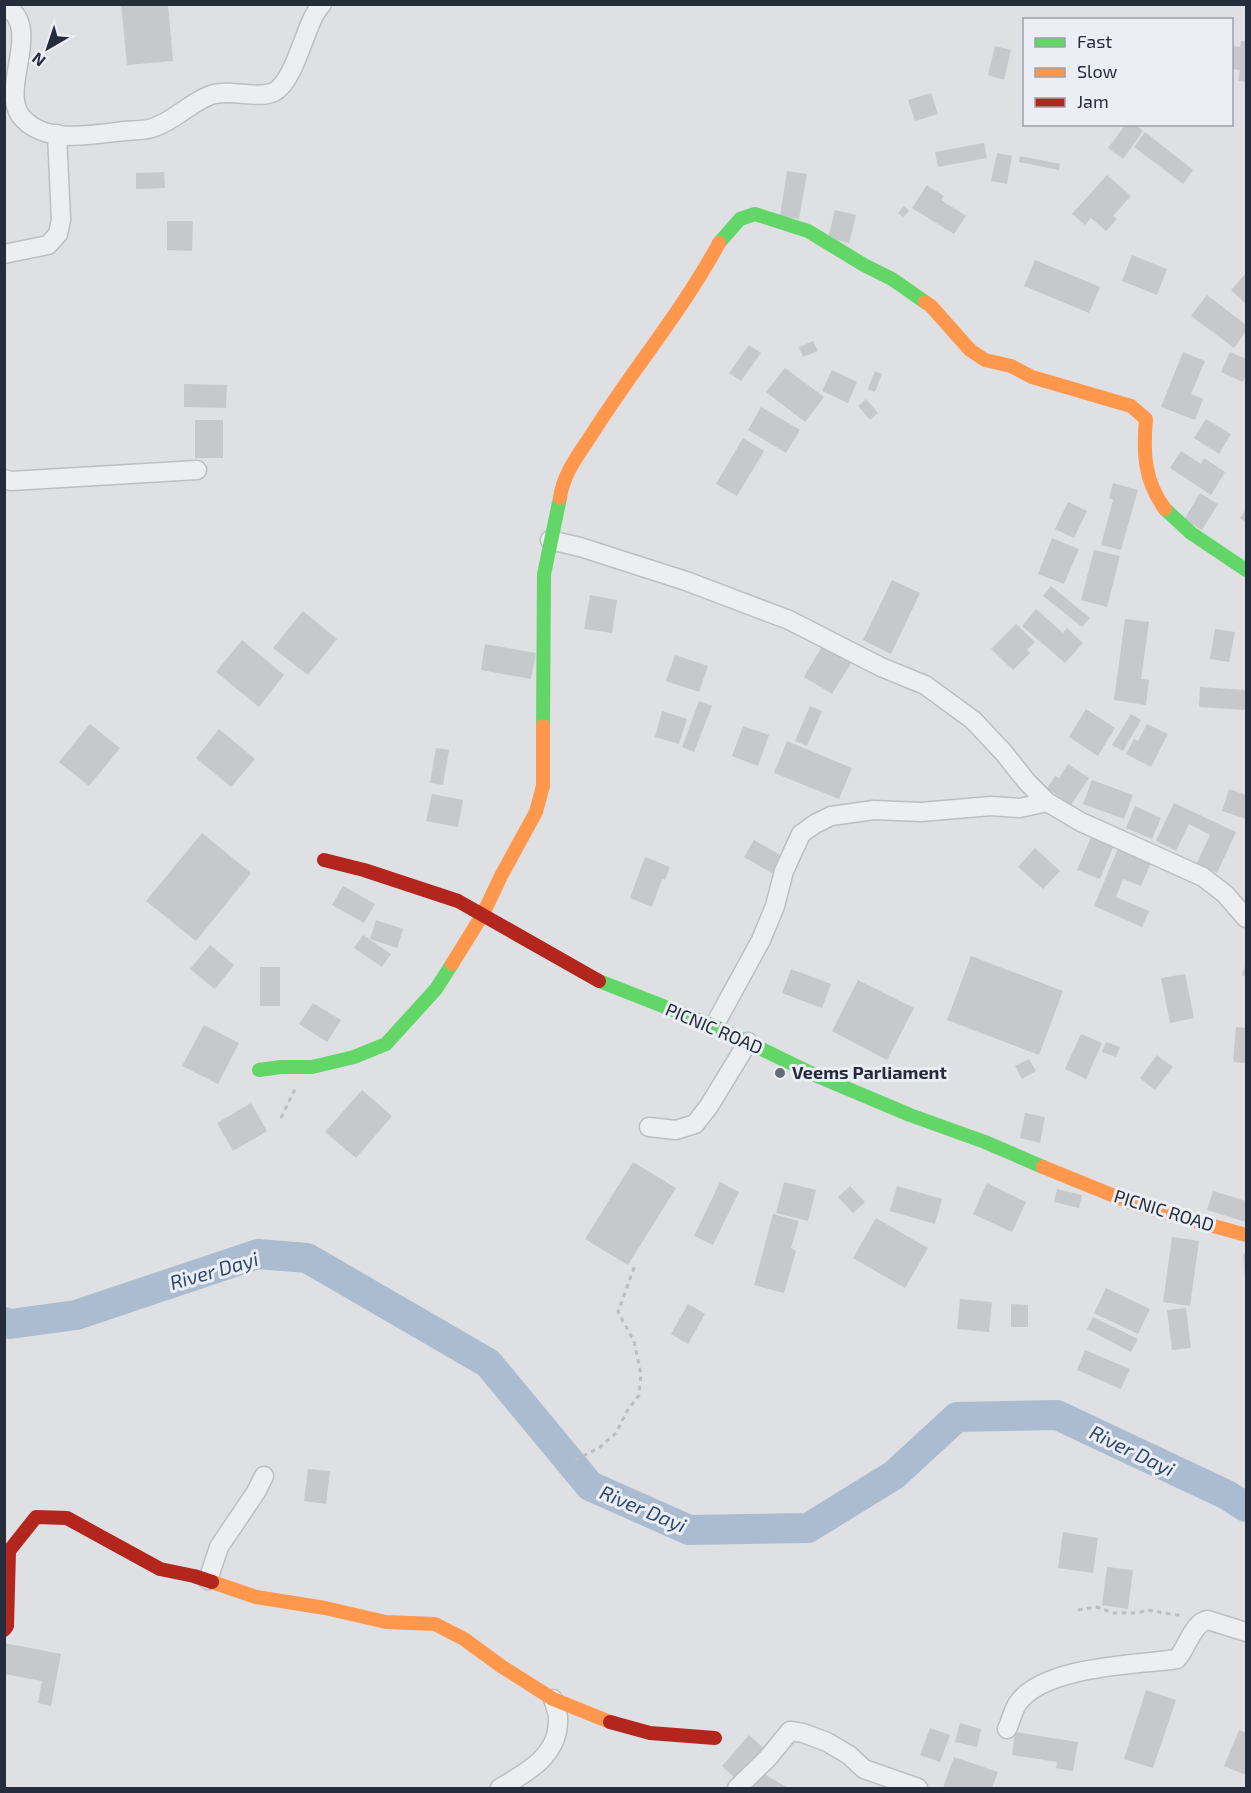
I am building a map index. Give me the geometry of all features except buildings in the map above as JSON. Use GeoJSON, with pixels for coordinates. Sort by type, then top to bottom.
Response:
{"type":"FeatureCollection","features":[{"type":"Feature","properties":{"kind":"street"},"geometry":{"type":"LineString","coordinates":[[4,5],[12,9],[20,26],[21,47],[14,86],[14,105],[22,118],[41,130],[57,135],[85,135],[154,128],[209,96],[220,93],[275,92],[286,79],[313,18],[322,4]]}},
{"type":"Feature","properties":{"kind":"street"},"geometry":{"type":"LineString","coordinates":[[4,254],[48,245],[58,234],[61,220],[57,135]]}},
{"type":"Feature","properties":{"kind":"street"},"geometry":{"type":"LineString","coordinates":[[259,1070],[312,1067],[354,1057],[386,1044],[436,988],[483,914],[536,812],[543,786],[544,574],[557,517],[562,482],[612,402],[701,276],[719,242],[740,219],[755,214],[808,231],[892,279],[932,306],[970,350],[985,360],[1011,366],[1032,377],[1131,406],[1140,412],[1146,419],[1145,458],[1150,484],[1158,502],[1181,525],[1246,570]]}},
{"type":"Feature","properties":{"kind":"street"},"geometry":{"type":"LineString","coordinates":[[4,479],[11,481],[197,470]]}},
{"type":"Feature","properties":{"kind":"street"},"geometry":{"type":"LineString","coordinates":[[550,540],[580,547],[686,581],[789,620],[881,667],[925,684],[973,720],[1047,802],[1081,822],[1203,877],[1225,894],[1246,918]]}},
{"type":"Feature","properties":{"kind":"street"},"geometry":{"type":"LineString","coordinates":[[714,1026],[761,940],[775,906],[784,871],[801,834],[815,824],[831,816],[862,811],[921,812],[991,806],[1020,808],[1047,802]]}},
{"type":"Feature","properties":{"kind":"street","name":"PICNIC ROAD"},"geometry":{"type":"LineString","coordinates":[[324,860],[364,870],[458,901],[603,983],[714,1026],[815,1075],[910,1115],[985,1142],[1076,1182],[1134,1204],[1246,1235]]}},
{"type":"Feature","properties":{"kind":"street"},"geometry":{"type":"LineString","coordinates":[[649,1126],[676,1130],[695,1125],[748,1042]]}},
{"type":"Feature","properties":{"kind":"street"},"geometry":{"type":"LineString","coordinates":[[208,1580],[219,1546],[256,1492],[264,1476]]}},
{"type":"Feature","properties":{"kind":"street"},"geometry":{"type":"LineString","coordinates":[[4,1630],[7,1626],[9,1551],[36,1517],[67,1518],[160,1569],[208,1580],[256,1597],[325,1608],[387,1622],[435,1624],[464,1639],[553,1699],[603,1720],[650,1733],[715,1738]]}},
{"type":"Feature","properties":{"kind":"street"},"geometry":{"type":"LineString","coordinates":[[1008,1729],[1018,1702],[1037,1687],[1060,1676],[1117,1665],[1177,1659],[1202,1621],[1215,1622],[1246,1632]]}},
{"type":"Feature","properties":{"kind":"street"},"geometry":{"type":"LineString","coordinates":[[500,1788],[537,1766],[554,1741],[559,1721],[553,1699]]}},
{"type":"Feature","properties":{"kind":"street"},"geometry":{"type":"LineString","coordinates":[[737,1788],[767,1760],[790,1731],[827,1742],[849,1755],[864,1769],[918,1788]]}},
{"type":"Feature","properties":{"kind":"path"},"geometry":{"type":"LineString","coordinates":[[281,1118],[297,1086]]}},
{"type":"Feature","properties":{"kind":"path"},"geometry":{"type":"LineString","coordinates":[[575,1460],[599,1448],[616,1433],[627,1411],[639,1395],[641,1374],[634,1341],[618,1312],[635,1265]]}},
{"type":"Feature","properties":{"kind":"path"},"geometry":{"type":"LineString","coordinates":[[1078,1610],[1097,1607],[1113,1613],[1138,1613],[1147,1610],[1167,1612],[1202,1621]]}},
{"type":"Feature","properties":{"kind":"waterway","name":"River Dayi"},"geometry":{"type":"LineString","coordinates":[[4,1322],[10,1324],[76,1315],[258,1254],[307,1258],[488,1363],[590,1486],[689,1530],[808,1528],[894,1475],[957,1417],[1057,1415],[1227,1495],[1246,1507]]}},
{"type":"Feature","properties":{"kind":"traffic: fast"},"geometry":{"type":"LineString","coordinates":[[719,243],[740,219],[755,214],[808,231],[892,279],[925,302]]}},
{"type":"Feature","properties":{"kind":"traffic: fast"},"geometry":{"type":"LineString","coordinates":[[543,726],[544,574],[560,498]]}},
{"type":"Feature","properties":{"kind":"traffic: fast"},"geometry":{"type":"LineString","coordinates":[[1165,509],[1191,533],[1246,570]]}},
{"type":"Feature","properties":{"kind":"traffic: fast"},"geometry":{"type":"LineString","coordinates":[[259,1070],[312,1067],[354,1057],[386,1044],[436,989],[452,964]]}},
{"type":"Feature","properties":{"kind":"traffic: fast"},"geometry":{"type":"LineString","coordinates":[[599,981],[714,1026],[815,1075],[910,1115],[985,1142],[1043,1167]]}},
{"type":"Feature","properties":{"kind":"traffic: slow"},"geometry":{"type":"LineString","coordinates":[[560,498],[564,481],[577,457],[690,292],[719,243]]}},
{"type":"Feature","properties":{"kind":"traffic: slow"},"geometry":{"type":"LineString","coordinates":[[925,302],[970,350],[985,360],[1011,366],[1032,377],[1131,406],[1146,419],[1146,466],[1153,488],[1165,509]]}},
{"type":"Feature","properties":{"kind":"traffic: slow"},"geometry":{"type":"LineString","coordinates":[[452,964],[483,914],[536,812],[543,786],[543,726]]}},
{"type":"Feature","properties":{"kind":"traffic: slow"},"geometry":{"type":"LineString","coordinates":[[1043,1167],[1134,1204],[1246,1235]]}},
{"type":"Feature","properties":{"kind":"traffic: slow"},"geometry":{"type":"LineString","coordinates":[[212,1582],[256,1597],[325,1608],[386,1622],[435,1624],[464,1639],[553,1699],[610,1722]]}},
{"type":"Feature","properties":{"kind":"traffic: jam"},"geometry":{"type":"LineString","coordinates":[[324,860],[364,870],[458,901],[599,981]]}},
{"type":"Feature","properties":{"kind":"traffic: jam"},"geometry":{"type":"LineString","coordinates":[[4,1630],[7,1626],[9,1551],[36,1517],[67,1518],[160,1569],[212,1582]]}},
{"type":"Feature","properties":{"kind":"traffic: jam"},"geometry":{"type":"LineString","coordinates":[[610,1722],[650,1733],[715,1738]]}},
{"type":"Feature","properties":{"kind":"place","name":"Veems Parliament"},"geometry":{"type":"Point","coordinates":[780,1073]}}]}
